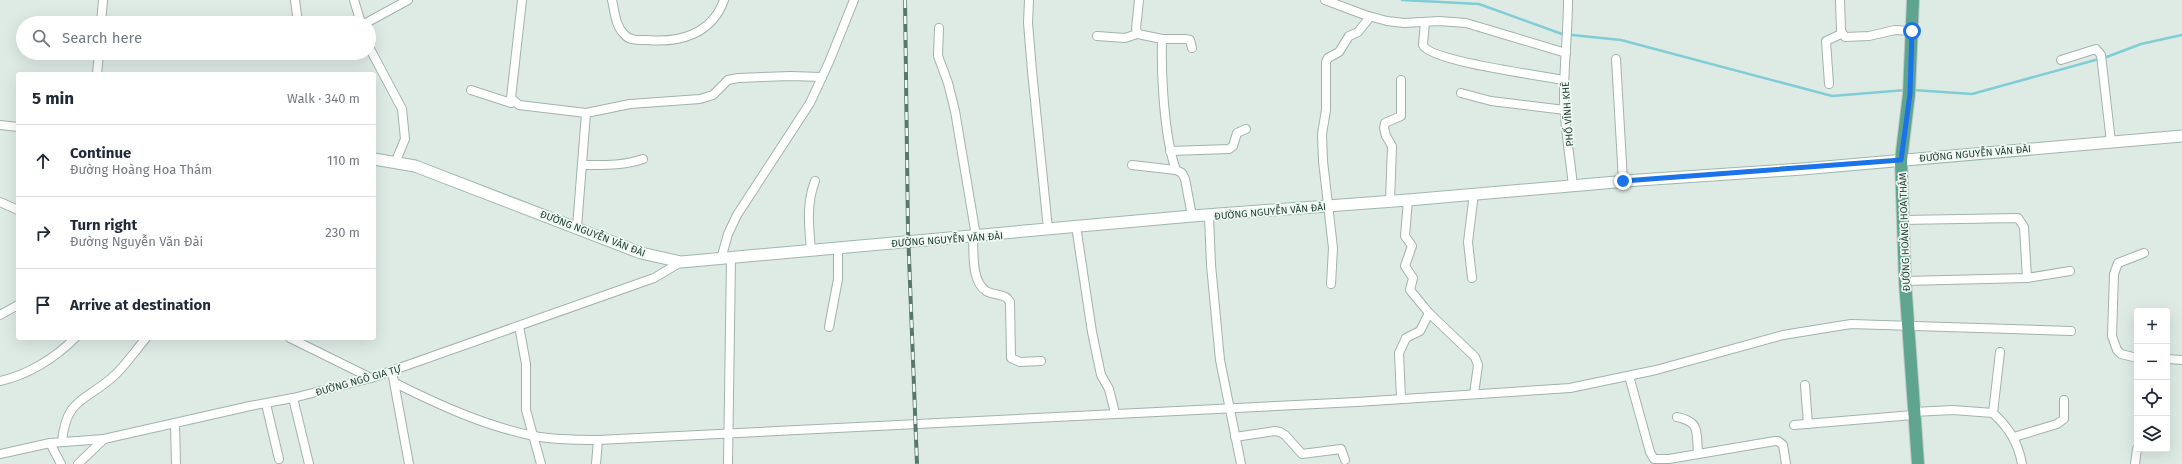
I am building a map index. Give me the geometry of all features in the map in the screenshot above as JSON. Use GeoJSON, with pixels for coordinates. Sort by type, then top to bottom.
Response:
{"type":"FeatureCollection","features":[{"type":"Feature","properties":{"kind":"main road","name":"ĐƯỜNG HOÀNG HOA THÁM"},"geometry":{"type":"LineString","coordinates":[[1913,0],[1910,89],[1901,160],[1905,281],[1913,414],[1918,464]]}},
{"type":"Feature","properties":{"kind":"street"},"geometry":{"type":"LineString","coordinates":[[102,16],[103,0]]}},
{"type":"Feature","properties":{"kind":"street"},"geometry":{"type":"LineString","coordinates":[[295,0],[297,16]]}},
{"type":"Feature","properties":{"kind":"street"},"geometry":{"type":"LineString","coordinates":[[354,0],[359,16]]}},
{"type":"Feature","properties":{"kind":"street"},"geometry":{"type":"LineString","coordinates":[[376,18],[408,0]]}},
{"type":"Feature","properties":{"kind":"street"},"geometry":{"type":"LineString","coordinates":[[522,0],[511,98],[519,105],[586,113],[630,104],[700,99],[712,95],[728,80],[738,78],[822,76]]}},
{"type":"Feature","properties":{"kind":"street"},"geometry":{"type":"LineString","coordinates":[[612,0],[617,24],[624,35],[631,39],[652,41],[679,40],[702,29],[719,14],[724,0]]}},
{"type":"Feature","properties":{"kind":"street"},"geometry":{"type":"LineString","coordinates":[[728,464],[729,434],[726,259],[728,234],[736,215],[810,103],[854,0]]}},
{"type":"Feature","properties":{"kind":"street"},"geometry":{"type":"LineString","coordinates":[[1029,0],[1028,23],[1048,229]]}},
{"type":"Feature","properties":{"kind":"street"},"geometry":{"type":"LineString","coordinates":[[1137,34],[1138,0]]}},
{"type":"Feature","properties":{"kind":"street"},"geometry":{"type":"LineString","coordinates":[[1324,0],[1370,17],[1404,23],[1466,22],[1566,53]]}},
{"type":"Feature","properties":{"kind":"street","name":"PHỐ VĨNH KHÊ"},"geometry":{"type":"LineString","coordinates":[[1568,0],[1568,29],[1564,80],[1565,110],[1573,186]]}},
{"type":"Feature","properties":{"kind":"street"},"geometry":{"type":"LineString","coordinates":[[1840,0],[1841,34]]}},
{"type":"Feature","properties":{"kind":"street"},"geometry":{"type":"LineString","coordinates":[[1331,284],[1333,248],[1322,134],[1326,110],[1326,62],[1328,58],[1338,52],[1349,36],[1358,32],[1370,17]]}},
{"type":"Feature","properties":{"kind":"street"},"geometry":{"type":"LineString","coordinates":[[1425,22],[1423,45],[1429,52],[1468,63],[1564,80]]}},
{"type":"Feature","properties":{"kind":"street"},"geometry":{"type":"LineString","coordinates":[[939,28],[938,56],[948,83],[955,111],[974,236],[976,277],[980,286],[993,294],[1008,298],[1010,302],[1011,358],[1020,362],[1041,361]]}},
{"type":"Feature","properties":{"kind":"street"},"geometry":{"type":"LineString","coordinates":[[1841,34],[1849,38],[1895,30],[1912,31]]}},
{"type":"Feature","properties":{"kind":"street"},"geometry":{"type":"LineString","coordinates":[[1097,36],[1125,38],[1137,34],[1162,39],[1185,39],[1190,40],[1192,48]]}},
{"type":"Feature","properties":{"kind":"street"},"geometry":{"type":"LineString","coordinates":[[1829,84],[1826,41],[1841,34]]}},
{"type":"Feature","properties":{"kind":"street"},"geometry":{"type":"LineString","coordinates":[[1162,39],[1163,71],[1170,151],[1176,170]]}},
{"type":"Feature","properties":{"kind":"street"},"geometry":{"type":"LineString","coordinates":[[2062,60],[2096,49],[2102,58],[2111,142]]}},
{"type":"Feature","properties":{"kind":"street"},"geometry":{"type":"LineString","coordinates":[[1616,59],[1623,181]]}},
{"type":"Feature","properties":{"kind":"street"},"geometry":{"type":"LineString","coordinates":[[97,72],[98,60]]}},
{"type":"Feature","properties":{"kind":"street"},"geometry":{"type":"LineString","coordinates":[[376,60],[402,109],[405,139],[395,163]]}},
{"type":"Feature","properties":{"kind":"street"},"geometry":{"type":"LineString","coordinates":[[1390,201],[1392,146],[1384,128],[1385,123],[1401,116],[1401,80]]}},
{"type":"Feature","properties":{"kind":"street"},"geometry":{"type":"LineString","coordinates":[[471,90],[511,103],[514,102]]}},
{"type":"Feature","properties":{"kind":"street"},"geometry":{"type":"LineString","coordinates":[[1462,93],[1491,101],[1565,110]]}},
{"type":"Feature","properties":{"kind":"street"},"geometry":{"type":"LineString","coordinates":[[577,227],[586,113]]}},
{"type":"Feature","properties":{"kind":"street"},"geometry":{"type":"LineString","coordinates":[[0,125],[16,127]]}},
{"type":"Feature","properties":{"kind":"street"},"geometry":{"type":"LineString","coordinates":[[1170,151],[1230,149],[1233,146],[1237,133],[1246,129]]}},
{"type":"Feature","properties":{"kind":"street"},"geometry":{"type":"LineString","coordinates":[[2182,136],[2182,141]]}},
{"type":"Feature","properties":{"kind":"street","name":"ĐƯỜNG NGUYỄN VĂN ĐÀI"},"geometry":{"type":"LineString","coordinates":[[376,159],[415,166],[577,227],[641,253],[681,262],[1192,216],[1210,216],[1408,200],[1474,193],[1901,160],[2182,136]]}},
{"type":"Feature","properties":{"kind":"street"},"geometry":{"type":"LineString","coordinates":[[582,165],[629,164],[643,159]]}},
{"type":"Feature","properties":{"kind":"street"},"geometry":{"type":"LineString","coordinates":[[1132,165],[1176,170],[1182,174],[1185,179],[1192,216]]}},
{"type":"Feature","properties":{"kind":"street"},"geometry":{"type":"LineString","coordinates":[[811,250],[808,207],[815,181]]}},
{"type":"Feature","properties":{"kind":"street"},"geometry":{"type":"LineString","coordinates":[[1472,278],[1468,242],[1474,193]]}},
{"type":"Feature","properties":{"kind":"street"},"geometry":{"type":"LineString","coordinates":[[1408,200],[1405,236],[1412,246],[1406,269],[1413,278],[1410,287],[1412,294],[1429,313],[1475,357],[1478,366],[1474,394]]}},
{"type":"Feature","properties":{"kind":"street"},"geometry":{"type":"LineString","coordinates":[[0,202],[16,209]]}},
{"type":"Feature","properties":{"kind":"street"},"geometry":{"type":"LineString","coordinates":[[1210,216],[1211,265],[1220,360],[1241,464]]}},
{"type":"Feature","properties":{"kind":"street"},"geometry":{"type":"LineString","coordinates":[[1903,220],[2018,218],[2024,227],[2026,278]]}},
{"type":"Feature","properties":{"kind":"street"},"geometry":{"type":"LineString","coordinates":[[1076,226],[1092,332],[1101,375],[1109,389],[1114,413]]}},
{"type":"Feature","properties":{"kind":"street"},"geometry":{"type":"LineString","coordinates":[[829,327],[838,279],[838,248]]}},
{"type":"Feature","properties":{"kind":"street"},"geometry":{"type":"LineString","coordinates":[[2134,357],[2121,354],[2114,344],[2112,336],[2114,274],[2118,263],[2144,253]]}},
{"type":"Feature","properties":{"kind":"street","name":"ĐƯỜNG NGÔ GIA TỰ"},"geometry":{"type":"LineString","coordinates":[[1,453],[50,443],[104,439],[293,398],[371,378],[654,278],[681,262]]}},
{"type":"Feature","properties":{"kind":"street"},"geometry":{"type":"LineString","coordinates":[[1905,281],[2026,278],[2070,271]]}},
{"type":"Feature","properties":{"kind":"street"},"geometry":{"type":"LineString","coordinates":[[0,314],[16,305]]}},
{"type":"Feature","properties":{"kind":"street"},"geometry":{"type":"LineString","coordinates":[[1401,398],[1399,353],[1406,338],[1420,331],[1429,313]]}},
{"type":"Feature","properties":{"kind":"street"},"geometry":{"type":"LineString","coordinates":[[394,383],[448,408],[482,421],[534,436],[598,440],[1570,388],[1629,376],[1783,335],[1821,327],[1857,324],[2071,331]]}},
{"type":"Feature","properties":{"kind":"street"},"geometry":{"type":"LineString","coordinates":[[519,326],[526,364],[526,410],[541,464]]}},
{"type":"Feature","properties":{"kind":"street"},"geometry":{"type":"LineString","coordinates":[[0,381],[26,373],[48,360],[73,340]]}},
{"type":"Feature","properties":{"kind":"street"},"geometry":{"type":"LineString","coordinates":[[62,442],[64,426],[71,409],[116,374],[144,340]]}},
{"type":"Feature","properties":{"kind":"street"},"geometry":{"type":"LineString","coordinates":[[294,340],[371,378]]}},
{"type":"Feature","properties":{"kind":"street"},"geometry":{"type":"LineString","coordinates":[[1993,413],[2000,352]]}},
{"type":"Feature","properties":{"kind":"street"},"geometry":{"type":"LineString","coordinates":[[2170,359],[2182,360]]}},
{"type":"Feature","properties":{"kind":"street"},"geometry":{"type":"LineString","coordinates":[[392,371],[409,464]]}},
{"type":"Feature","properties":{"kind":"street"},"geometry":{"type":"LineString","coordinates":[[1629,376],[1651,456],[1658,460],[1670,462],[1698,453],[1778,441],[1782,445],[1786,464]]}},
{"type":"Feature","properties":{"kind":"street"},"geometry":{"type":"LineString","coordinates":[[1805,385],[1808,424]]}},
{"type":"Feature","properties":{"kind":"street"},"geometry":{"type":"LineString","coordinates":[[293,398],[308,464]]}},
{"type":"Feature","properties":{"kind":"street"},"geometry":{"type":"LineString","coordinates":[[2014,437],[2062,421],[2064,419],[2064,400]]}},
{"type":"Feature","properties":{"kind":"street"},"geometry":{"type":"LineString","coordinates":[[266,404],[279,460]]}},
{"type":"Feature","properties":{"kind":"street"},"geometry":{"type":"LineString","coordinates":[[1794,425],[1953,410],[1993,413],[2014,437],[2022,464]]}},
{"type":"Feature","properties":{"kind":"street"},"geometry":{"type":"LineString","coordinates":[[1677,417],[1692,422],[1696,426],[1698,453]]}},
{"type":"Feature","properties":{"kind":"street"},"geometry":{"type":"LineString","coordinates":[[175,423],[176,464]]}},
{"type":"Feature","properties":{"kind":"street"},"geometry":{"type":"LineString","coordinates":[[1235,437],[1275,431],[1285,435],[1302,454],[1341,450],[1345,460]]}},
{"type":"Feature","properties":{"kind":"street"},"geometry":{"type":"LineString","coordinates":[[78,464],[104,439]]}},
{"type":"Feature","properties":{"kind":"street"},"geometry":{"type":"LineString","coordinates":[[596,464],[598,440]]}},
{"type":"Feature","properties":{"kind":"street"},"geometry":{"type":"LineString","coordinates":[[50,443],[61,464]]}},
{"type":"Feature","properties":{"kind":"street"},"geometry":{"type":"LineString","coordinates":[[2135,464],[2137,452]]}},
{"type":"Feature","properties":{"kind":"waterway"},"geometry":{"type":"LineString","coordinates":[[1402,0],[1479,4],[1562,34],[1621,40],[1832,96],[1906,90]]}},
{"type":"Feature","properties":{"kind":"waterway"},"geometry":{"type":"LineString","coordinates":[[2104,58],[2141,44],[2182,35]]}},
{"type":"Feature","properties":{"kind":"waterway"},"geometry":{"type":"LineString","coordinates":[[1913,90],[1972,94],[2099,59]]}},
{"type":"Feature","properties":{"kind":"railway"},"geometry":{"type":"LineString","coordinates":[[905,0],[908,231],[917,464]]}},
{"type":"Feature","properties":{"kind":"route"},"geometry":{"type":"LineString","coordinates":[[1623,181],[1802,169],[1901,160],[1910,94],[1912,31]]}}]}
